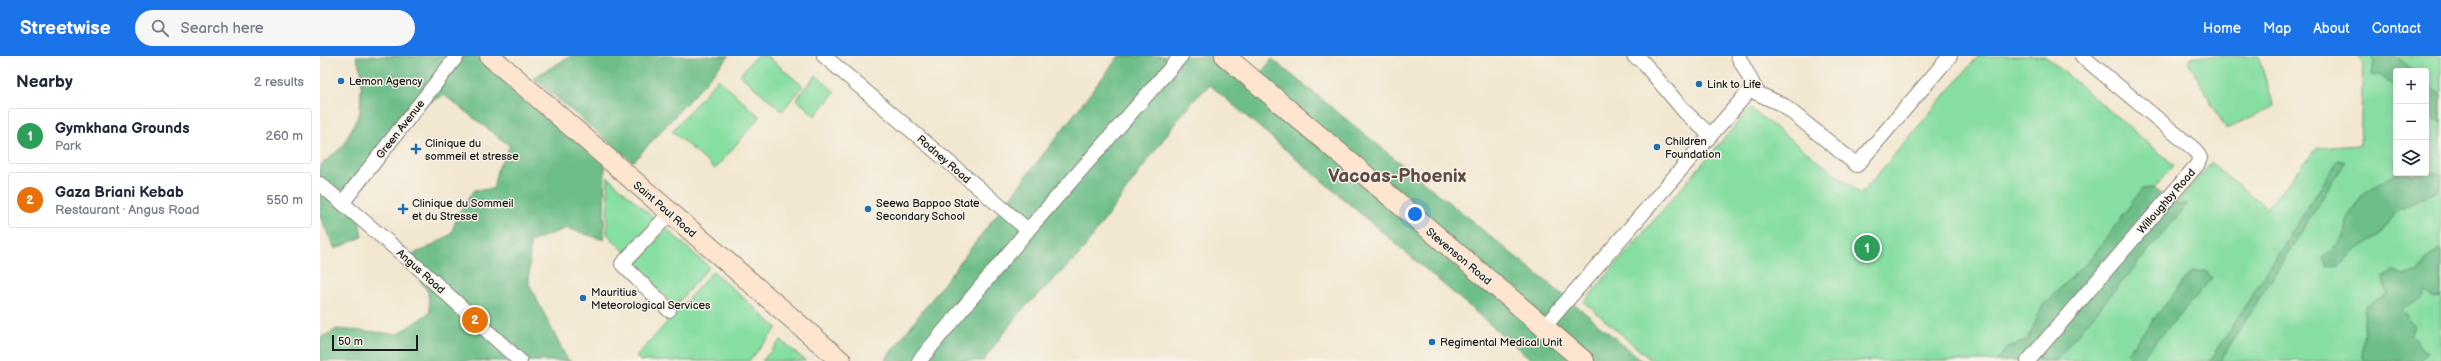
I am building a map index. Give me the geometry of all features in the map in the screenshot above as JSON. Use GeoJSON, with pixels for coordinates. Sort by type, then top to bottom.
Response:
{"type":"FeatureCollection","features":[{"type":"Feature","properties":{"kind":"street","name":"Green Avenue"},"geometry":{"type":"LineString","coordinates":[[343,202],[457,56]]}},
{"type":"Feature","properties":{"kind":"street","name":"Saint Paul Road"},"geometry":{"type":"LineString","coordinates":[[490,56],[841,361]]}},
{"type":"Feature","properties":{"kind":"street","name":"Rodney Road"},"geometry":{"type":"LineString","coordinates":[[824,56],[1028,230]]}},
{"type":"Feature","properties":{"kind":"street"},"geometry":{"type":"LineString","coordinates":[[919,361],[1028,230],[1181,56]]}},
{"type":"Feature","properties":{"kind":"street","name":"Stevenson Road"},"geometry":{"type":"LineString","coordinates":[[1225,56],[1584,361]]}},
{"type":"Feature","properties":{"kind":"street"},"geometry":{"type":"LineString","coordinates":[[1634,56],[1642,62],[1685,112],[1710,135]]}},
{"type":"Feature","properties":{"kind":"street"},"geometry":{"type":"LineString","coordinates":[[1738,56],[1757,92]]}},
{"type":"Feature","properties":{"kind":"street"},"geometry":{"type":"LineString","coordinates":[[1544,327],[1750,90],[1783,105],[1857,164],[1950,56]]}},
{"type":"Feature","properties":{"kind":"street","name":"Willoughby Road"},"geometry":{"type":"LineString","coordinates":[[2028,361],[2197,165],[2200,158],[2195,150],[2082,56]]}},
{"type":"Feature","properties":{"kind":"street","name":"Angus Road"},"geometry":{"type":"LineString","coordinates":[[320,184],[343,202],[421,270],[516,360]]}},
{"type":"Feature","properties":{"kind":"street"},"geometry":{"type":"LineString","coordinates":[[669,310],[622,264],[670,213]]}},
{"type":"Feature","properties":{"kind":"green space"},"geometry":{"type":"Polygon","coordinates":[[[356,56],[477,56],[605,162],[604,240],[567,228],[530,242],[529,284],[567,359],[571,361],[320,361],[320,338],[337,329],[398,334],[430,312],[428,292],[405,257],[426,249],[451,234],[458,214],[474,190],[493,189],[497,170],[510,146],[444,95],[411,112],[356,198],[362,237],[335,249],[320,217],[320,166],[343,146],[360,112],[362,74],[356,56]]]}},
{"type":"Feature","properties":{"kind":"green space"},"geometry":{"type":"Polygon","coordinates":[[[571,56],[729,56],[633,162],[533,78],[571,56]]]}},
{"type":"Feature","properties":{"kind":"green space"},"geometry":{"type":"Polygon","coordinates":[[[756,56],[767,56],[803,86],[782,111],[740,75],[756,56]]]}},
{"type":"Feature","properties":{"kind":"green space"},"geometry":{"type":"Polygon","coordinates":[[[1119,56],[1222,56],[1253,83],[1272,59],[1642,361],[1533,361],[1210,85],[1194,100],[1173,126],[1079,255],[1019,313],[983,361],[884,361],[1119,56]]]}},
{"type":"Feature","properties":{"kind":"green space"},"geometry":{"type":"Polygon","coordinates":[[[1978,56],[2045,56],[2174,165],[2007,361],[1652,361],[1584,302],[1750,108],[1861,194],[1978,56]]]}},
{"type":"Feature","properties":{"kind":"green space"},"geometry":{"type":"Polygon","coordinates":[[[2194,56],[2258,56],[2274,106],[2226,129],[2188,61],[2194,56]]]}},
{"type":"Feature","properties":{"kind":"green space"},"geometry":{"type":"Polygon","coordinates":[[[2357,56],[2441,56],[2441,361],[2041,361],[2211,163],[2267,208],[2317,148],[2360,145],[2363,62],[2357,56]]]}},
{"type":"Feature","properties":{"kind":"green space"},"geometry":{"type":"Polygon","coordinates":[[[2371,56],[2396,56],[2410,68],[2393,68],[2393,86],[2381,76],[2372,75],[2374,60],[2371,56]]]}},
{"type":"Feature","properties":{"kind":"green space"},"geometry":{"type":"Polygon","coordinates":[[[816,75],[835,92],[815,116],[796,99],[816,75]]]}},
{"type":"Feature","properties":{"kind":"green space"},"geometry":{"type":"Polygon","coordinates":[[[718,79],[760,117],[715,169],[672,131],[718,79]]]}},
{"type":"Feature","properties":{"kind":"green space"},"geometry":{"type":"Polygon","coordinates":[[[2429,85],[2441,95],[2441,123],[2429,115],[2429,85]]]}},
{"type":"Feature","properties":{"kind":"green space"},"geometry":{"type":"Polygon","coordinates":[[[2338,160],[2345,162],[2220,361],[2210,361],[2338,160]]]}},
{"type":"Feature","properties":{"kind":"green space"},"geometry":{"type":"Polygon","coordinates":[[[2429,171],[2441,175],[2438,191],[2397,211],[2378,237],[2356,249],[2339,266],[2327,267],[2323,257],[2337,246],[2344,235],[2346,220],[2363,194],[2393,175],[2393,176],[2429,176],[2429,171]]]}},
{"type":"Feature","properties":{"kind":"green space"},"geometry":{"type":"Polygon","coordinates":[[[608,177],[655,219],[625,252],[607,234],[608,177]]]}},
{"type":"Feature","properties":{"kind":"green space"},"geometry":{"type":"Polygon","coordinates":[[[2152,188],[2178,205],[2188,204],[2055,361],[1996,361],[2008,347],[2027,341],[2043,305],[2093,256],[2142,189],[2152,188]]]}},
{"type":"Feature","properties":{"kind":"green space"},"geometry":{"type":"Polygon","coordinates":[[[667,229],[709,267],[675,306],[633,266],[667,229]]]}},
{"type":"Feature","properties":{"kind":"green space"},"geometry":{"type":"Polygon","coordinates":[[[2441,248],[2441,297],[2434,298],[2426,292],[2422,299],[2401,310],[2414,325],[2411,335],[2422,349],[2428,352],[2420,361],[2365,361],[2362,358],[2365,307],[2387,295],[2383,278],[2394,271],[2404,275],[2419,273],[2426,259],[2441,248]]]}},
{"type":"Feature","properties":{"kind":"green space"},"geometry":{"type":"Polygon","coordinates":[[[713,271],[777,328],[749,361],[640,361],[636,357],[713,271]]]}},
{"type":"Feature","properties":{"kind":"green space"},"geometry":{"type":"Polygon","coordinates":[[[2206,271],[2212,278],[2139,361],[2133,361],[2127,353],[2191,272],[2206,271]]]}},
{"type":"Feature","properties":{"kind":"green space"},"geometry":{"type":"Polygon","coordinates":[[[781,340],[806,361],[762,361],[781,340]]]}},
{"type":"Feature","properties":{"kind":"place","name":"Lemon Agency"},"geometry":{"type":"Point","coordinates":[341,81]}},
{"type":"Feature","properties":{"kind":"place","name":"Link to Life"},"geometry":{"type":"Point","coordinates":[1699,84]}},
{"type":"Feature","properties":{"kind":"place","name":"Children Foundation"},"geometry":{"type":"Point","coordinates":[1657,147]}},
{"type":"Feature","properties":{"kind":"place","name":"Clinique du sommeil et stresse"},"geometry":{"type":"Point","coordinates":[416,149]}},
{"type":"Feature","properties":{"kind":"place","name":"Clinique du Sommeil et du Stresse"},"geometry":{"type":"Point","coordinates":[403,209]}},
{"type":"Feature","properties":{"kind":"place","name":"Seewa Bappoo State Secondary School"},"geometry":{"type":"Point","coordinates":[868,209]}},
{"type":"Feature","properties":{"kind":"place","name":"Gymkhana Grounds"},"geometry":{"type":"Point","coordinates":[1867,248]}},
{"type":"Feature","properties":{"kind":"place","name":"Mauritius Meteorological Services"},"geometry":{"type":"Point","coordinates":[583,298]}},
{"type":"Feature","properties":{"kind":"place","name":"Gaza Briani Kebab"},"geometry":{"type":"Point","coordinates":[475,320]}},
{"type":"Feature","properties":{"kind":"place","name":"Regimental Medical Unit"},"geometry":{"type":"Point","coordinates":[1432,342]}},
{"type":"Feature","properties":{"kind":"district","name":"Vacoas-Phoenix"},"geometry":{"type":"Point","coordinates":[1397,175]}}]}
